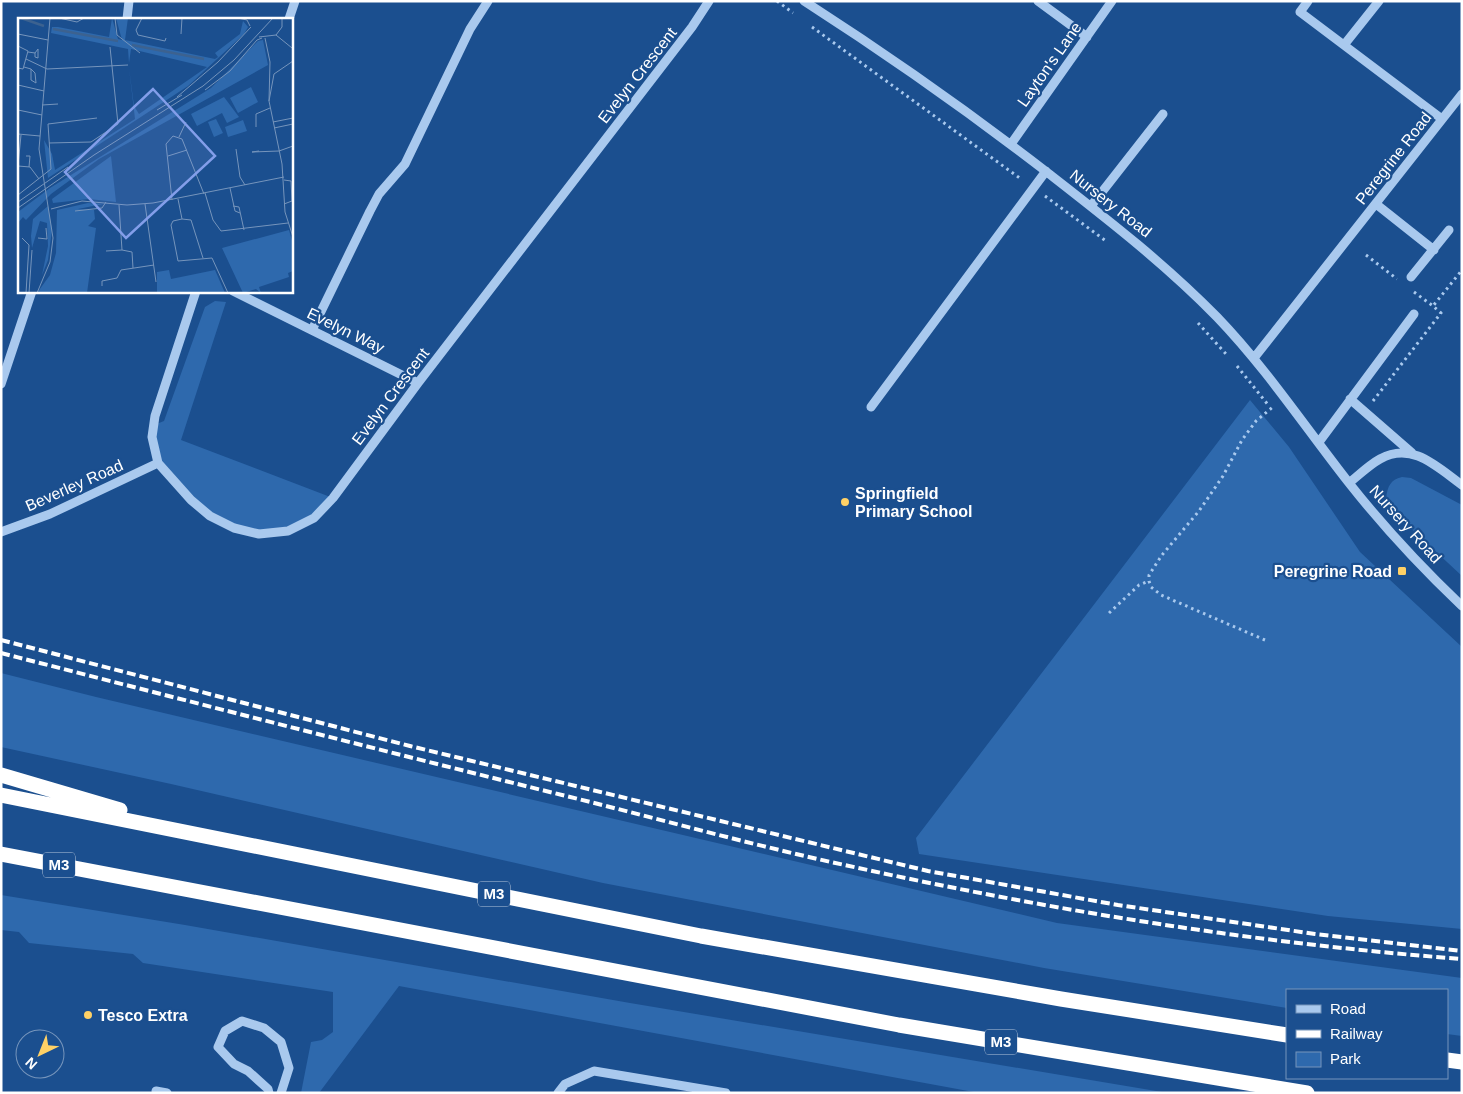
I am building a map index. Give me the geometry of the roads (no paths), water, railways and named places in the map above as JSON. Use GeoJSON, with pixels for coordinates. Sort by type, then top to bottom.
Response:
{"type":"FeatureCollection","features":[{"type":"Feature","properties":{"kind":"highway","name":"M3"},"geometry":{"type":"LineString","coordinates":[[1,775],[220,839]]}},
{"type":"Feature","properties":{"kind":"highway","name":"M3"},"geometry":{"type":"LineString","coordinates":[[1,795],[701,936],[1061,999],[1286,1034]]}},
{"type":"Feature","properties":{"kind":"highway","name":"M3"},"geometry":{"type":"LineString","coordinates":[[1,854],[880,1022],[1307,1093]]}},
{"type":"Feature","properties":{"kind":"highway"},"geometry":{"type":"LineString","coordinates":[[1448,1060],[1462,1062]]}},
{"type":"Feature","properties":{"kind":"street"},"geometry":{"type":"LineString","coordinates":[[127,18],[129,1]]}},
{"type":"Feature","properties":{"kind":"street"},"geometry":{"type":"LineString","coordinates":[[289,18],[295,1]]}},
{"type":"Feature","properties":{"kind":"street"},"geometry":{"type":"LineString","coordinates":[[312,330],[379,194],[405,164],[470,28],[488,1]]}},
{"type":"Feature","properties":{"kind":"street","name":"Evelyn Crescent"},"geometry":{"type":"LineString","coordinates":[[196,292],[155,416],[152,437],[158,463],[191,500],[210,516],[234,528],[259,534],[288,531],[314,518],[332,498],[418,383],[692,27],[709,1]]}},
{"type":"Feature","properties":{"kind":"street","name":"Nursery Road"},"geometry":{"type":"LineString","coordinates":[[804,1],[874,46],[1011,144],[1123,230],[1181,282],[1218,317],[1254,358],[1382,522],[1462,606]]}},
{"type":"Feature","properties":{"kind":"street"},"geometry":{"type":"LineString","coordinates":[[1038,1],[1086,37]]}},
{"type":"Feature","properties":{"kind":"street","name":"Layton's Lane"},"geometry":{"type":"LineString","coordinates":[[1011,144],[1112,1]]}},
{"type":"Feature","properties":{"kind":"street"},"geometry":{"type":"LineString","coordinates":[[1308,1],[1300,12],[1442,120]]}},
{"type":"Feature","properties":{"kind":"street"},"geometry":{"type":"LineString","coordinates":[[1344,45],[1379,1]]}},
{"type":"Feature","properties":{"kind":"street","name":"Peregrine Road"},"geometry":{"type":"LineString","coordinates":[[1254,358],[1462,94]]}},
{"type":"Feature","properties":{"kind":"street"},"geometry":{"type":"LineString","coordinates":[[1091,206],[1163,114]]}},
{"type":"Feature","properties":{"kind":"street"},"geometry":{"type":"LineString","coordinates":[[871,407],[1046,171]]}},
{"type":"Feature","properties":{"kind":"street"},"geometry":{"type":"LineString","coordinates":[[1376,204],[1434,250]]}},
{"type":"Feature","properties":{"kind":"street"},"geometry":{"type":"LineString","coordinates":[[1411,277],[1449,230]]}},
{"type":"Feature","properties":{"kind":"street"},"geometry":{"type":"LineString","coordinates":[[1,384],[32,292]]}},
{"type":"Feature","properties":{"kind":"street","name":"Evelyn Way"},"geometry":{"type":"LineString","coordinates":[[235,292],[418,383]]}},
{"type":"Feature","properties":{"kind":"street"},"geometry":{"type":"LineString","coordinates":[[1319,442],[1414,314]]}},
{"type":"Feature","properties":{"kind":"street"},"geometry":{"type":"LineString","coordinates":[[1350,399],[1412,453],[1427,460],[1462,485]]}},
{"type":"Feature","properties":{"kind":"street","name":"Nursery Road"},"geometry":{"type":"LineString","coordinates":[[1349,482],[1380,458],[1400,452],[1412,453]]}},
{"type":"Feature","properties":{"kind":"street","name":"Beverley Road"},"geometry":{"type":"LineString","coordinates":[[1,532],[50,514],[158,463]]}},
{"type":"Feature","properties":{"kind":"street"},"geometry":{"type":"LineString","coordinates":[[269,1093],[268,1089],[248,1071],[234,1064],[218,1047],[225,1031],[242,1021],[264,1028],[281,1042],[289,1068],[281,1093]]}},
{"type":"Feature","properties":{"kind":"street"},"geometry":{"type":"LineString","coordinates":[[558,1093],[564,1084],[594,1071],[726,1093]]}},
{"type":"Feature","properties":{"kind":"street"},"geometry":{"type":"LineString","coordinates":[[156,1091],[167,1093]]}},
{"type":"Feature","properties":{"kind":"railway"},"geometry":{"type":"LineString","coordinates":[[1,640],[410,746],[928,871],[1118,905],[1315,934],[1462,951]]}},
{"type":"Feature","properties":{"kind":"railway"},"geometry":{"type":"LineString","coordinates":[[1,653],[764,846],[909,879],[1145,922],[1303,944],[1462,959]]}},
{"type":"Feature","properties":{"kind":"place","name":"Springfield Primary School"},"geometry":{"type":"Point","coordinates":[845,502]}},
{"type":"Feature","properties":{"kind":"place","name":"Peregrine Road"},"geometry":{"type":"Point","coordinates":[1402,571]}},
{"type":"Feature","properties":{"kind":"place","name":"Tesco Extra"},"geometry":{"type":"Point","coordinates":[88,1015]}}]}
